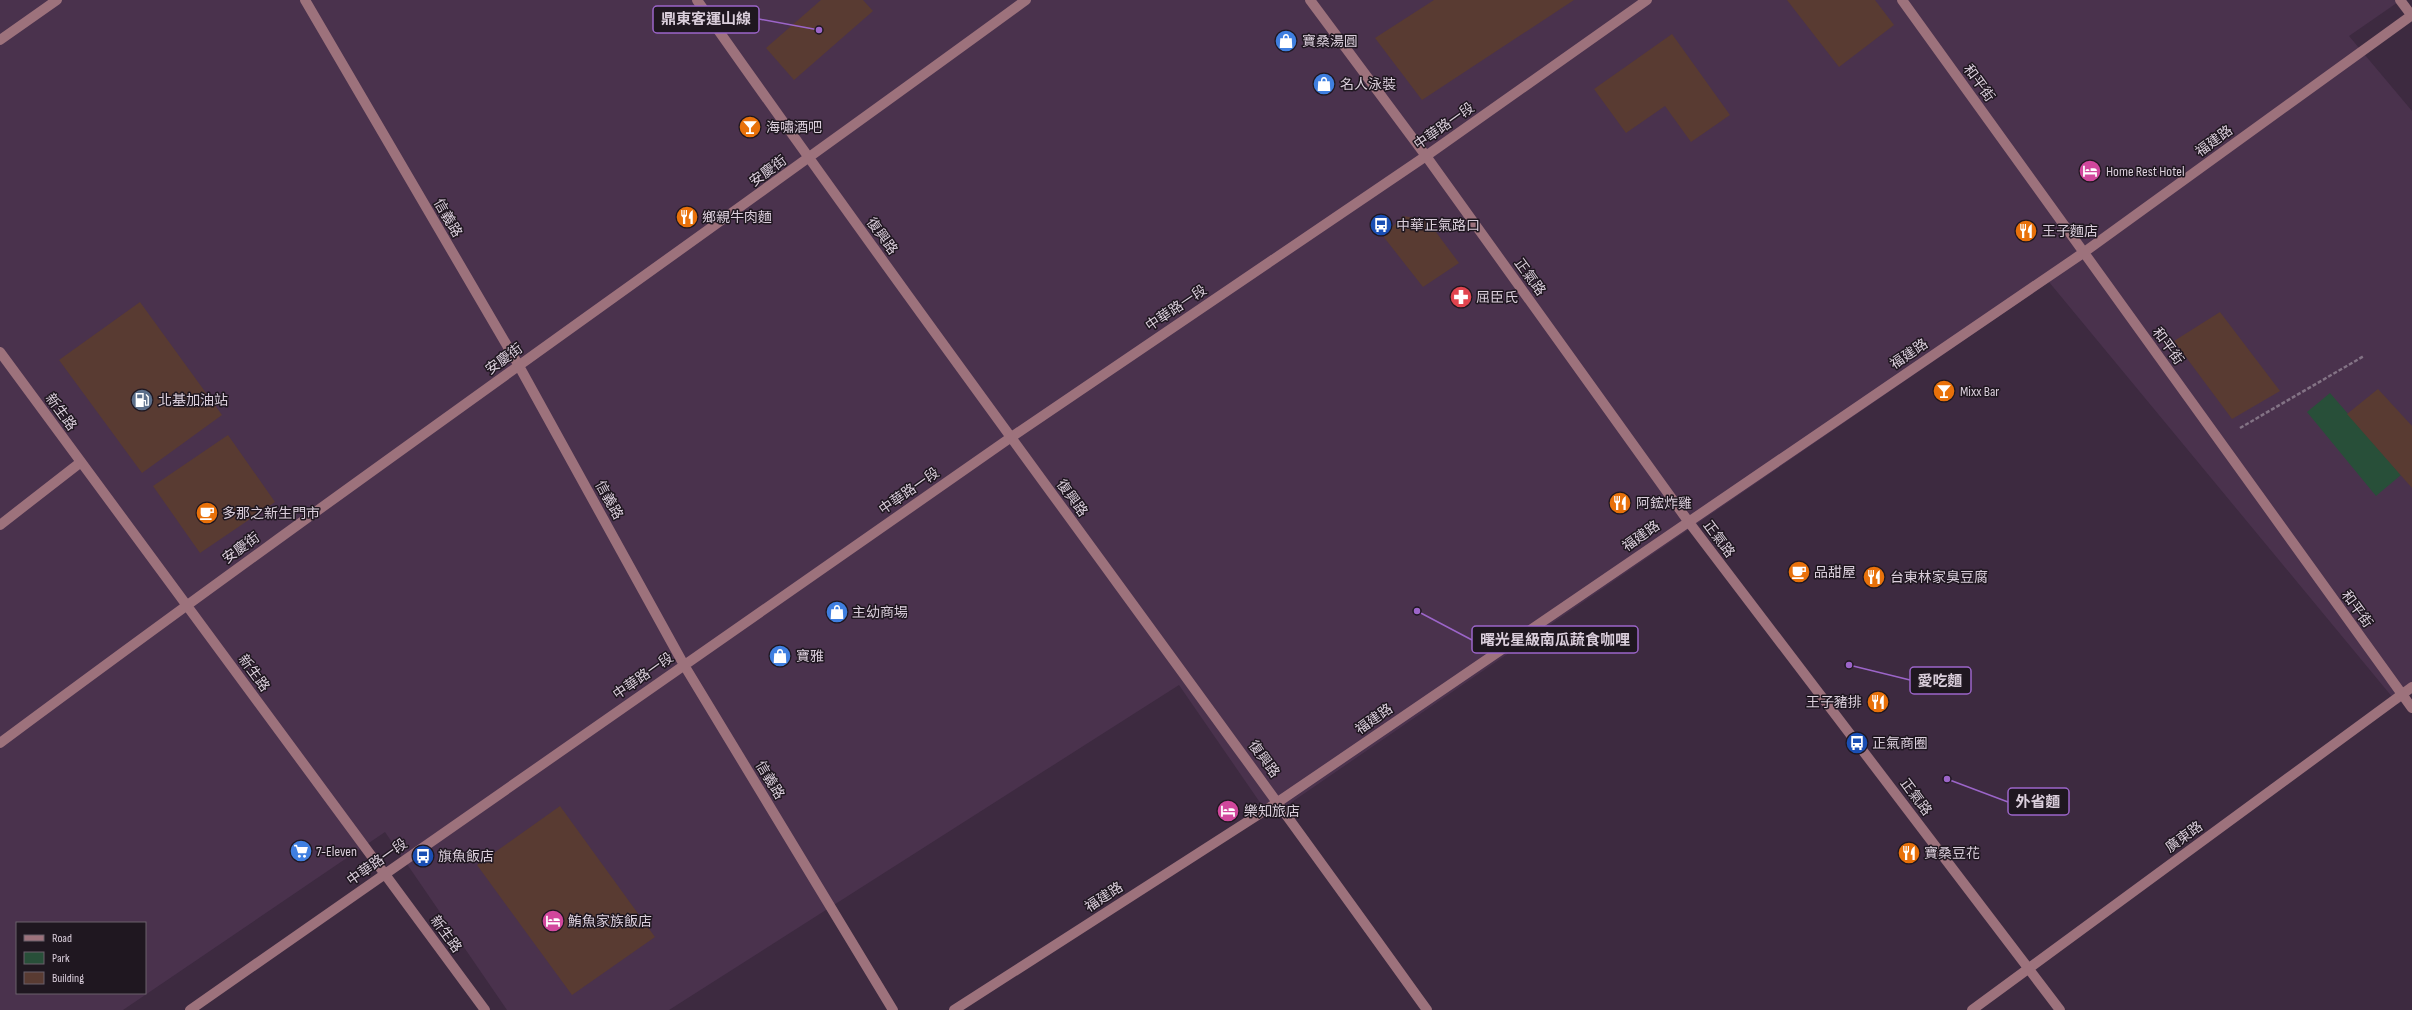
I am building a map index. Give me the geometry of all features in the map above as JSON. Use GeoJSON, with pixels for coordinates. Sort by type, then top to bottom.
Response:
{"type":"FeatureCollection","features":[{"type":"Feature","properties":{"kind":"street"},"geometry":{"type":"LineString","coordinates":[[0,40],[57,0]]}},
{"type":"Feature","properties":{"kind":"street","name":"信義路"},"geometry":{"type":"LineString","coordinates":[[305,0],[518,366],[684,665],[893,1010]]}},
{"type":"Feature","properties":{"kind":"street","name":"復興路"},"geometry":{"type":"LineString","coordinates":[[697,0],[1010,438],[1278,802],[1427,1010]]}},
{"type":"Feature","properties":{"kind":"street","name":"安慶街"},"geometry":{"type":"LineString","coordinates":[[0,743],[186,605],[809,158],[1026,0]]}},
{"type":"Feature","properties":{"kind":"street","name":"正氣路"},"geometry":{"type":"LineString","coordinates":[[1310,0],[1426,156],[1688,521],[2060,1010]]}},
{"type":"Feature","properties":{"kind":"street","name":"中華路一段"},"geometry":{"type":"LineString","coordinates":[[190,1010],[1010,438],[1426,156],[1646,0]]}},
{"type":"Feature","properties":{"kind":"street","name":"和平街"},"geometry":{"type":"LineString","coordinates":[[1902,0],[2082,253],[2412,708]]}},
{"type":"Feature","properties":{"kind":"street"},"geometry":{"type":"LineString","coordinates":[[2400,0],[2412,15]]}},
{"type":"Feature","properties":{"kind":"street","name":"福建路"},"geometry":{"type":"LineString","coordinates":[[954,1010],[1278,802],[2082,253],[2412,15]]}},
{"type":"Feature","properties":{"kind":"street","name":"新生路"},"geometry":{"type":"LineString","coordinates":[[0,352],[485,1010]]}},
{"type":"Feature","properties":{"kind":"street"},"geometry":{"type":"LineString","coordinates":[[0,524],[81,462]]}},
{"type":"Feature","properties":{"kind":"street","name":"廣東路"},"geometry":{"type":"LineString","coordinates":[[1972,1010],[2412,687]]}},
{"type":"Feature","properties":{"kind":"path"},"geometry":{"type":"LineString","coordinates":[[2219,441],[2364,356]]}},
{"type":"Feature","properties":{"kind":"shaded area"},"geometry":{"type":"Polygon","coordinates":[[[0,0],[2401,0],[2349,36],[2412,111],[2412,693],[2398,704],[2049,282],[1270,817],[1179,685],[669,1010],[507,1010],[385,832],[123,1010],[0,1010],[0,0]]]}},
{"type":"Feature","properties":{"kind":"green space"},"geometry":{"type":"Polygon","coordinates":[[[2330,393],[2401,475],[2376,496],[2307,412],[2330,393]]]}},
{"type":"Feature","properties":{"kind":"building"},"geometry":{"type":"Polygon","coordinates":[[[821,0],[863,0],[873,11],[794,80],[766,48],[821,0]]]}},
{"type":"Feature","properties":{"kind":"building"},"geometry":{"type":"Polygon","coordinates":[[[1434,0],[1574,0],[1422,100],[1375,38],[1434,0]]]}},
{"type":"Feature","properties":{"kind":"building"},"geometry":{"type":"Polygon","coordinates":[[[1787,0],[1875,0],[1894,25],[1839,67],[1787,0]]]}},
{"type":"Feature","properties":{"kind":"building"},"geometry":{"type":"Polygon","coordinates":[[[1672,34],[1730,115],[1691,142],[1665,106],[1626,133],[1594,89],[1672,34]]]}},
{"type":"Feature","properties":{"kind":"building"},"geometry":{"type":"Polygon","coordinates":[[[1403,216],[1427,220],[1459,263],[1423,287],[1383,236],[1403,216]]]}},
{"type":"Feature","properties":{"kind":"building"},"geometry":{"type":"Polygon","coordinates":[[[140,302],[222,415],[142,473],[59,360],[140,302]]]}},
{"type":"Feature","properties":{"kind":"building"},"geometry":{"type":"Polygon","coordinates":[[[2220,312],[2280,391],[2232,419],[2174,341],[2220,312]]]}},
{"type":"Feature","properties":{"kind":"building"},"geometry":{"type":"Polygon","coordinates":[[[2378,389],[2412,426],[2412,488],[2347,414],[2378,389]]]}},
{"type":"Feature","properties":{"kind":"building"},"geometry":{"type":"Polygon","coordinates":[[[228,435],[275,502],[200,553],[153,486],[228,435]]]}},
{"type":"Feature","properties":{"kind":"building"},"geometry":{"type":"Polygon","coordinates":[[[560,806],[655,937],[572,995],[477,865],[560,806]]]}},
{"type":"Feature","properties":{"kind":"place","name":"鼎東客運山線"},"geometry":{"type":"Point","coordinates":[819,30]}},
{"type":"Feature","properties":{"kind":"place","name":"寶桑湯圓"},"geometry":{"type":"Point","coordinates":[1286,41]}},
{"type":"Feature","properties":{"kind":"place","name":"名人泳裝"},"geometry":{"type":"Point","coordinates":[1324,84]}},
{"type":"Feature","properties":{"kind":"place","name":"海嘯酒吧"},"geometry":{"type":"Point","coordinates":[750,127]}},
{"type":"Feature","properties":{"kind":"place","name":"Home Rest Hotel"},"geometry":{"type":"Point","coordinates":[2090,171]}},
{"type":"Feature","properties":{"kind":"place","name":"鄉親牛肉麵"},"geometry":{"type":"Point","coordinates":[687,217]}},
{"type":"Feature","properties":{"kind":"place","name":"中華正氣路口"},"geometry":{"type":"Point","coordinates":[1381,225]}},
{"type":"Feature","properties":{"kind":"place","name":"王子麵店"},"geometry":{"type":"Point","coordinates":[2026,231]}},
{"type":"Feature","properties":{"kind":"place","name":"屈臣氏"},"geometry":{"type":"Point","coordinates":[1461,297]}},
{"type":"Feature","properties":{"kind":"place","name":"Mixx Bar"},"geometry":{"type":"Point","coordinates":[1944,391]}},
{"type":"Feature","properties":{"kind":"place","name":"北基加油站"},"geometry":{"type":"Point","coordinates":[142,400]}},
{"type":"Feature","properties":{"kind":"place","name":"阿鋐炸雞"},"geometry":{"type":"Point","coordinates":[1620,503]}},
{"type":"Feature","properties":{"kind":"place","name":"多那之新生門市"},"geometry":{"type":"Point","coordinates":[207,513]}},
{"type":"Feature","properties":{"kind":"place","name":"品甜屋"},"geometry":{"type":"Point","coordinates":[1799,572]}},
{"type":"Feature","properties":{"kind":"place","name":"台東林家臭豆腐"},"geometry":{"type":"Point","coordinates":[1874,577]}},
{"type":"Feature","properties":{"kind":"place","name":"曙光星級南瓜蔬食咖哩"},"geometry":{"type":"Point","coordinates":[1417,611]}},
{"type":"Feature","properties":{"kind":"place","name":"主幼商場"},"geometry":{"type":"Point","coordinates":[837,612]}},
{"type":"Feature","properties":{"kind":"place","name":"寶雅"},"geometry":{"type":"Point","coordinates":[780,656]}},
{"type":"Feature","properties":{"kind":"place","name":"愛吃麵"},"geometry":{"type":"Point","coordinates":[1849,665]}},
{"type":"Feature","properties":{"kind":"place","name":"王子豬排"},"geometry":{"type":"Point","coordinates":[1878,702]}},
{"type":"Feature","properties":{"kind":"place","name":"正氣商圈"},"geometry":{"type":"Point","coordinates":[1857,743]}},
{"type":"Feature","properties":{"kind":"place","name":"外省麵"},"geometry":{"type":"Point","coordinates":[1947,779]}},
{"type":"Feature","properties":{"kind":"place","name":"樂知旅店"},"geometry":{"type":"Point","coordinates":[1228,811]}},
{"type":"Feature","properties":{"kind":"place","name":"7-Eleven"},"geometry":{"type":"Point","coordinates":[301,851]}},
{"type":"Feature","properties":{"kind":"place","name":"寶桑豆花"},"geometry":{"type":"Point","coordinates":[1909,853]}},
{"type":"Feature","properties":{"kind":"place","name":"旗魚飯店"},"geometry":{"type":"Point","coordinates":[423,856]}},
{"type":"Feature","properties":{"kind":"place","name":"鮪魚家族飯店"},"geometry":{"type":"Point","coordinates":[553,921]}}]}
